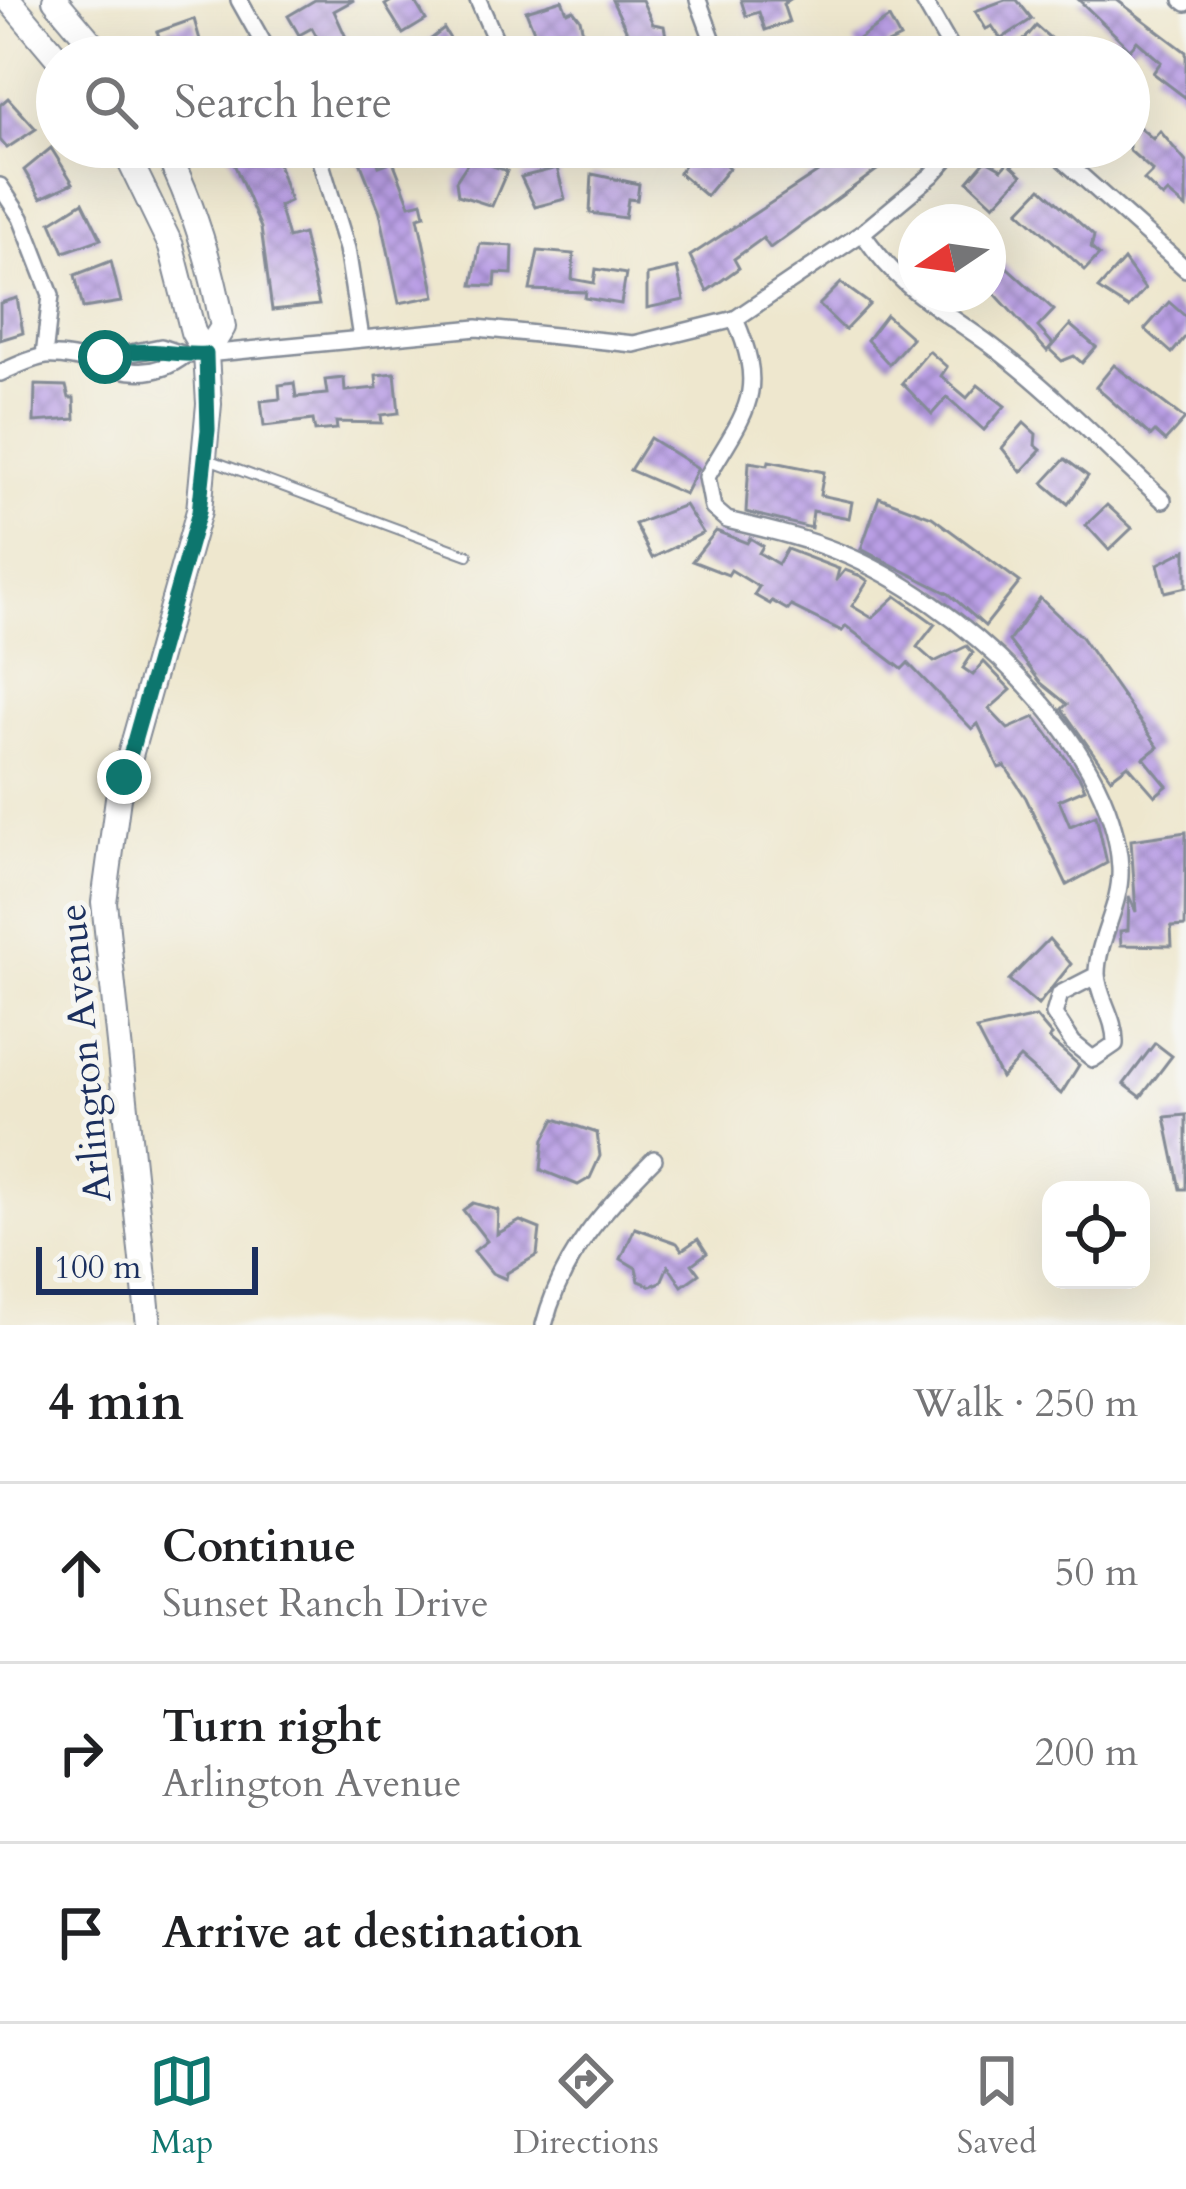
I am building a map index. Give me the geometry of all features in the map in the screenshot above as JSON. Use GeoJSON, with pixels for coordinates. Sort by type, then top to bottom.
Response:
{"type":"FeatureCollection","features":[{"type":"Feature","properties":{"kind":"main road"},"geometry":{"type":"LineString","coordinates":[[9,0],[39,36]]}},
{"type":"Feature","properties":{"kind":"main road"},"geometry":{"type":"LineString","coordinates":[[55,0],[85,36]]}},
{"type":"Feature","properties":{"kind":"main road","name":"Arlington Avenue"},"geometry":{"type":"LineString","coordinates":[[133,168],[171,246],[193,332],[206,458],[194,538],[118,798],[106,867],[106,963],[149,1325]]}},
{"type":"Feature","properties":{"kind":"main road","name":"Arlington Avenue"},"geometry":{"type":"LineString","coordinates":[[174,168],[193,209],[223,327],[196,354]]}},
{"type":"Feature","properties":{"kind":"street"},"geometry":{"type":"LineString","coordinates":[[239,0],[259,36]]}},
{"type":"Feature","properties":{"kind":"street"},"geometry":{"type":"LineString","coordinates":[[478,0],[494,36]]}},
{"type":"Feature","properties":{"kind":"street"},"geometry":{"type":"LineString","coordinates":[[698,0],[711,36]]}},
{"type":"Feature","properties":{"kind":"street"},"geometry":{"type":"LineString","coordinates":[[923,0],[944,36]]}},
{"type":"Feature","properties":{"kind":"street"},"geometry":{"type":"LineString","coordinates":[[322,168],[347,249],[361,338]]}},
{"type":"Feature","properties":{"kind":"street"},"geometry":{"type":"LineString","coordinates":[[0,373],[44,356],[90,361],[120,372],[167,368],[196,354],[516,328],[634,344],[735,319],[862,232],[934,168]]}},
{"type":"Feature","properties":{"kind":"street"},"geometry":{"type":"LineString","coordinates":[[1073,168],[1186,269]]}},
{"type":"Feature","properties":{"kind":"street"},"geometry":{"type":"LineString","coordinates":[[0,186],[21,218],[51,295],[44,356]]}},
{"type":"Feature","properties":{"kind":"street"},"geometry":{"type":"LineString","coordinates":[[862,232],[891,274],[919,300],[992,347],[1163,500]]}},
{"type":"Feature","properties":{"kind":"street"},"geometry":{"type":"LineString","coordinates":[[735,319],[755,377],[745,411],[707,477],[713,508],[728,520],[843,553],[921,595],[976,638],[1028,689],[1087,765],[1115,835],[1119,899],[1097,975],[1116,1023],[1115,1044],[1093,1059],[1073,1042],[1054,1014],[1060,994],[1097,975]]}},
{"type":"Feature","properties":{"kind":"street"},"geometry":{"type":"LineString","coordinates":[[544,1325],[559,1279],[581,1238],[654,1159]]}},
{"type":"Feature","properties":{"kind":"lane"},"geometry":{"type":"LineString","coordinates":[[206,458],[468,555]]}},
{"type":"Feature","properties":{"kind":"building"},"geometry":{"type":"Polygon","coordinates":[[[315,0],[354,0],[334,11],[345,36],[316,36],[312,28],[299,35],[288,16],[315,0]]]}},
{"type":"Feature","properties":{"kind":"building"},"geometry":{"type":"Polygon","coordinates":[[[414,0],[426,20],[403,34],[385,5],[414,0]]]}},
{"type":"Feature","properties":{"kind":"building"},"geometry":{"type":"Polygon","coordinates":[[[562,0],[567,12],[573,10],[580,19],[584,36],[537,36],[526,11],[562,0]]]}},
{"type":"Feature","properties":{"kind":"building"},"geometry":{"type":"Polygon","coordinates":[[[612,0],[642,0],[653,24],[664,26],[666,36],[623,36],[628,34],[612,0]]]}},
{"type":"Feature","properties":{"kind":"building"},"geometry":{"type":"Polygon","coordinates":[[[741,0],[789,0],[783,4],[789,22],[765,30],[759,12],[746,16],[741,0]]]}},
{"type":"Feature","properties":{"kind":"building"},"geometry":{"type":"Polygon","coordinates":[[[1017,0],[1032,19],[999,36],[992,26],[986,29],[975,11],[1017,0]]]}},
{"type":"Feature","properties":{"kind":"building"},"geometry":{"type":"Polygon","coordinates":[[[1079,0],[1117,0],[1186,52],[1186,98],[1153,73],[1161,62],[1150,52],[1150,36],[1116,36],[1079,0]]]}},
{"type":"Feature","properties":{"kind":"building"},"geometry":{"type":"Polygon","coordinates":[[[889,18],[899,36],[863,36],[889,18]]]}},
{"type":"Feature","properties":{"kind":"building"},"geometry":{"type":"Polygon","coordinates":[[[194,19],[199,36],[158,36],[157,32],[194,19]]]}},
{"type":"Feature","properties":{"kind":"building"},"geometry":{"type":"Polygon","coordinates":[[[1036,26],[1048,36],[1027,36],[1036,26]]]}},
{"type":"Feature","properties":{"kind":"building"},"geometry":{"type":"Polygon","coordinates":[[[8,98],[36,129],[7,148],[0,140],[0,105],[8,98]]]}},
{"type":"Feature","properties":{"kind":"building"},"geometry":{"type":"Polygon","coordinates":[[[1160,131],[1186,162],[1186,208],[1168,193],[1163,198],[1144,180],[1153,171],[1150,136],[1153,139],[1160,131]]]}},
{"type":"Feature","properties":{"kind":"building"},"geometry":{"type":"Polygon","coordinates":[[[36,160],[36,168],[64,168],[73,183],[41,198],[24,170],[36,160]]]}},
{"type":"Feature","properties":{"kind":"building"},"geometry":{"type":"Polygon","coordinates":[[[236,168],[280,168],[290,201],[279,206],[288,238],[303,234],[319,305],[272,310],[261,228],[236,168]]]}},
{"type":"Feature","properties":{"kind":"building"},"geometry":{"type":"Polygon","coordinates":[[[362,168],[396,168],[410,205],[422,202],[425,215],[418,217],[435,296],[399,303],[380,212],[362,168]]]}},
{"type":"Feature","properties":{"kind":"building"},"geometry":{"type":"Polygon","coordinates":[[[464,168],[507,171],[492,206],[458,195],[456,181],[464,168]]]}},
{"type":"Feature","properties":{"kind":"building"},"geometry":{"type":"Polygon","coordinates":[[[557,168],[565,199],[535,207],[521,177],[557,168]]]}},
{"type":"Feature","properties":{"kind":"building"},"geometry":{"type":"Polygon","coordinates":[[[682,168],[729,168],[706,196],[679,173],[682,168]]]}},
{"type":"Feature","properties":{"kind":"building"},"geometry":{"type":"Polygon","coordinates":[[[824,168],[880,168],[770,248],[763,238],[734,259],[739,268],[707,291],[690,256],[824,168]]]}},
{"type":"Feature","properties":{"kind":"building"},"geometry":{"type":"Polygon","coordinates":[[[979,168],[1014,168],[1022,175],[993,204],[968,181],[979,168]]]}},
{"type":"Feature","properties":{"kind":"building"},"geometry":{"type":"Polygon","coordinates":[[[592,174],[639,184],[637,200],[628,199],[625,218],[590,213],[592,174]]]}},
{"type":"Feature","properties":{"kind":"building"},"geometry":{"type":"Polygon","coordinates":[[[1041,188],[1094,236],[1091,248],[1099,255],[1085,270],[1019,211],[1041,188]]]}},
{"type":"Feature","properties":{"kind":"building"},"geometry":{"type":"Polygon","coordinates":[[[83,202],[101,239],[64,252],[51,222],[83,202]]]}},
{"type":"Feature","properties":{"kind":"building"},"geometry":{"type":"Polygon","coordinates":[[[480,244],[513,246],[512,274],[496,273],[495,286],[472,285],[480,244]]]}},
{"type":"Feature","properties":{"kind":"building"},"geometry":{"type":"Polygon","coordinates":[[[538,251],[574,254],[572,279],[594,283],[596,269],[626,274],[621,304],[585,298],[586,292],[530,290],[538,251]]]}},
{"type":"Feature","properties":{"kind":"building"},"geometry":{"type":"Polygon","coordinates":[[[1124,260],[1145,289],[1128,308],[1098,289],[1124,260]]]}},
{"type":"Feature","properties":{"kind":"building"},"geometry":{"type":"Polygon","coordinates":[[[111,261],[121,302],[83,308],[75,275],[111,261]]]}},
{"type":"Feature","properties":{"kind":"building"},"geometry":{"type":"Polygon","coordinates":[[[1006,266],[1054,310],[1038,327],[1053,344],[1047,351],[1006,306],[1006,266]]]}},
{"type":"Feature","properties":{"kind":"building"},"geometry":{"type":"Polygon","coordinates":[[[677,268],[684,300],[647,308],[647,275],[677,268]]]}},
{"type":"Feature","properties":{"kind":"building"},"geometry":{"type":"Polygon","coordinates":[[[841,283],[870,304],[845,330],[819,305],[841,283]]]}},
{"type":"Feature","properties":{"kind":"building"},"geometry":{"type":"Polygon","coordinates":[[[17,298],[23,333],[0,340],[0,303],[17,298]]]}},
{"type":"Feature","properties":{"kind":"building"},"geometry":{"type":"Polygon","coordinates":[[[1169,302],[1186,317],[1186,336],[1172,353],[1145,329],[1169,302]]]}},
{"type":"Feature","properties":{"kind":"building"},"geometry":{"type":"Polygon","coordinates":[[[886,315],[912,338],[889,364],[867,340],[886,315]]]}},
{"type":"Feature","properties":{"kind":"building"},"geometry":{"type":"Polygon","coordinates":[[[1070,325],[1096,347],[1082,363],[1074,356],[1062,361],[1049,349],[1070,325]]]}},
{"type":"Feature","properties":{"kind":"building"},"geometry":{"type":"Polygon","coordinates":[[[929,351],[947,367],[941,376],[967,398],[978,385],[1005,406],[984,430],[947,397],[932,414],[902,383],[929,351]]]}},
{"type":"Feature","properties":{"kind":"building"},"geometry":{"type":"Polygon","coordinates":[[[1114,365],[1185,419],[1165,441],[1155,432],[1151,436],[1096,387],[1114,365]]]}},
{"type":"Feature","properties":{"kind":"building"},"geometry":{"type":"Polygon","coordinates":[[[395,373],[399,413],[381,415],[382,423],[336,422],[337,429],[315,431],[313,420],[264,426],[261,401],[280,399],[279,385],[294,383],[296,397],[327,394],[325,380],[344,378],[345,391],[377,388],[376,375],[395,373]]]}},
{"type":"Feature","properties":{"kind":"building"},"geometry":{"type":"Polygon","coordinates":[[[35,385],[66,386],[69,398],[74,398],[75,419],[34,422],[35,385]]]}},
{"type":"Feature","properties":{"kind":"building"},"geometry":{"type":"Polygon","coordinates":[[[1024,423],[1036,434],[1035,445],[1041,450],[1021,472],[1002,448],[1024,423]]]}},
{"type":"Feature","properties":{"kind":"building"},"geometry":{"type":"Polygon","coordinates":[[[650,438],[698,468],[685,494],[630,470],[650,438]]]}},
{"type":"Feature","properties":{"kind":"building"},"geometry":{"type":"Polygon","coordinates":[[[1065,459],[1088,476],[1068,504],[1043,483],[1065,459]]]}},
{"type":"Feature","properties":{"kind":"building"},"geometry":{"type":"Polygon","coordinates":[[[769,461],[824,472],[820,495],[852,502],[849,518],[813,511],[811,528],[746,512],[749,462],[768,465],[769,461]]]}},
{"type":"Feature","properties":{"kind":"building"},"geometry":{"type":"Polygon","coordinates":[[[879,497],[932,517],[1020,582],[985,626],[949,594],[861,549],[879,497]]]}},
{"type":"Feature","properties":{"kind":"building"},"geometry":{"type":"Polygon","coordinates":[[[685,505],[703,533],[652,558],[635,524],[685,505]]]}},
{"type":"Feature","properties":{"kind":"building"},"geometry":{"type":"Polygon","coordinates":[[[1107,505],[1132,528],[1109,550],[1086,525],[1107,505]]]}},
{"type":"Feature","properties":{"kind":"building"},"geometry":{"type":"Polygon","coordinates":[[[716,531],[747,543],[750,538],[763,546],[759,553],[778,564],[787,549],[839,569],[836,581],[845,570],[861,576],[868,581],[852,606],[872,618],[896,596],[935,624],[917,647],[934,662],[967,646],[973,653],[963,668],[973,675],[984,662],[1011,690],[989,709],[1008,729],[1035,717],[1079,776],[1085,789],[1059,800],[1070,826],[1096,815],[1107,863],[1067,885],[1026,798],[1005,766],[999,768],[978,724],[972,729],[908,663],[902,669],[846,626],[842,631],[791,606],[788,610],[770,604],[754,595],[759,587],[731,570],[728,575],[692,561],[716,531]]]}},
{"type":"Feature","properties":{"kind":"building"},"geometry":{"type":"Polygon","coordinates":[[[1186,550],[1186,587],[1165,592],[1158,564],[1186,550]]]}},
{"type":"Feature","properties":{"kind":"building"},"geometry":{"type":"Polygon","coordinates":[[[1040,598],[1081,637],[1158,747],[1144,758],[1167,786],[1155,796],[1128,765],[1111,778],[1062,709],[1067,704],[1041,683],[1009,641],[1040,598]]]}},
{"type":"Feature","properties":{"kind":"building"},"geometry":{"type":"Polygon","coordinates":[[[1186,832],[1185,926],[1171,927],[1172,946],[1121,945],[1120,931],[1128,930],[1129,896],[1136,912],[1131,840],[1186,832]]]}},
{"type":"Feature","properties":{"kind":"building"},"geometry":{"type":"Polygon","coordinates":[[[1049,939],[1071,964],[1038,1005],[1009,980],[1049,939]]]}},
{"type":"Feature","properties":{"kind":"building"},"geometry":{"type":"Polygon","coordinates":[[[1036,1017],[1052,1036],[1049,1039],[1079,1065],[1061,1094],[1020,1058],[1001,1078],[976,1030],[1036,1017]]]}},
{"type":"Feature","properties":{"kind":"building"},"geometry":{"type":"Polygon","coordinates":[[[1155,1043],[1172,1056],[1141,1097],[1124,1084],[1155,1043]]]}},
{"type":"Feature","properties":{"kind":"building"},"geometry":{"type":"Polygon","coordinates":[[[1186,1115],[1186,1189],[1180,1189],[1165,1117],[1186,1115]]]}},
{"type":"Feature","properties":{"kind":"building"},"geometry":{"type":"Polygon","coordinates":[[[555,1119],[597,1133],[600,1156],[590,1178],[578,1185],[541,1170],[544,1139],[555,1119]]]}},
{"type":"Feature","properties":{"kind":"building"},"geometry":{"type":"Polygon","coordinates":[[[473,1203],[498,1210],[497,1234],[520,1221],[540,1229],[537,1255],[507,1273],[506,1279],[492,1273],[474,1251],[487,1241],[463,1210],[473,1203]]]}},
{"type":"Feature","properties":{"kind":"building"},"geometry":{"type":"Polygon","coordinates":[[[635,1228],[677,1243],[682,1250],[698,1239],[707,1253],[692,1264],[699,1274],[682,1286],[668,1266],[661,1282],[651,1286],[639,1281],[636,1268],[621,1259],[635,1228]]]}},
{"type":"Feature","properties":{"kind":"route"},"geometry":{"type":"LineString","coordinates":[[105,357],[161,347],[185,355],[206,354],[208,430],[194,538],[124,777]]}}]}
